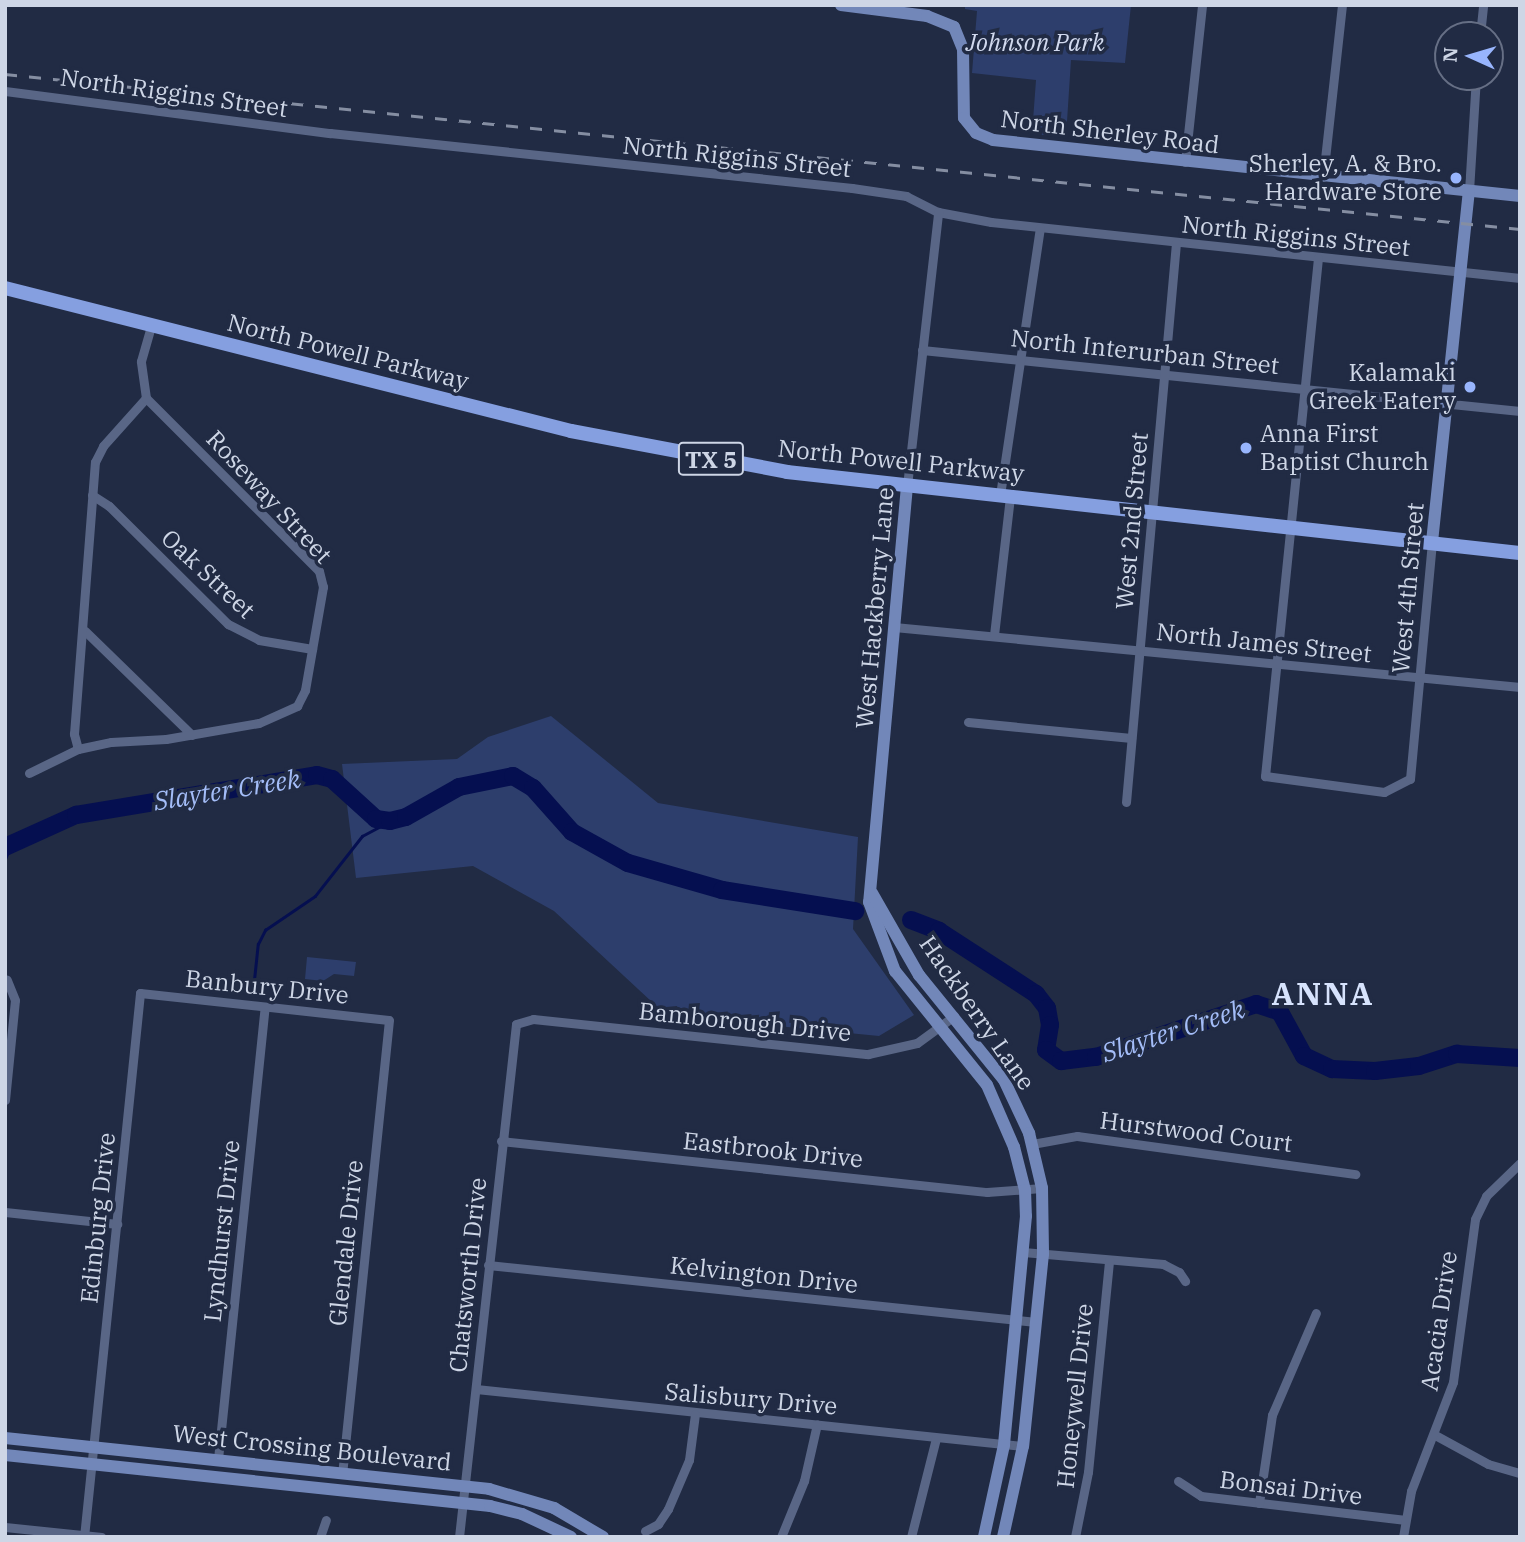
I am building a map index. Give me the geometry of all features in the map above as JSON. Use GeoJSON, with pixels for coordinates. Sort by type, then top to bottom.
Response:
{"type":"FeatureCollection","features":[{"type":"Feature","properties":{"kind":"main road","name":"North Powell Parkway"},"geometry":{"type":"LineString","coordinates":[[5,288],[635,445],[862,484],[1152,509],[1432,542]]}},
{"type":"Feature","properties":{"kind":"main road","name":"TX 5"},"geometry":{"type":"LineString","coordinates":[[1432,542],[1520,553]]}},
{"type":"Feature","properties":{"kind":"street","name":"North Sherley Road"},"geometry":{"type":"LineString","coordinates":[[841,5],[927,16],[954,27],[963,49],[962,111],[980,135],[1006,143],[1520,196]]}},
{"type":"Feature","properties":{"kind":"street"},"geometry":{"type":"LineString","coordinates":[[1185,162],[1202,5]]}},
{"type":"Feature","properties":{"kind":"street"},"geometry":{"type":"LineString","coordinates":[[1323,177],[1342,5]]}},
{"type":"Feature","properties":{"kind":"street","name":"North Riggins Street"},"geometry":{"type":"LineString","coordinates":[[5,91],[330,133],[852,188],[906,196],[938,212],[1040,228],[1460,274],[1520,278]]}},
{"type":"Feature","properties":{"kind":"street"},"geometry":{"type":"LineString","coordinates":[[1469,191],[1475,91]]}},
{"type":"Feature","properties":{"kind":"street","name":"West 4th Street"},"geometry":{"type":"LineString","coordinates":[[1277,664],[1265,776],[1384,792],[1410,779],[1469,191]]}},
{"type":"Feature","properties":{"kind":"street","name":"West Hackberry Lane"},"geometry":{"type":"LineString","coordinates":[[870,882],[908,486],[938,212]]}},
{"type":"Feature","properties":{"kind":"street"},"geometry":{"type":"LineString","coordinates":[[994,635],[1005,496],[1040,228]]}},
{"type":"Feature","properties":{"kind":"street","name":"West 2nd Street"},"geometry":{"type":"LineString","coordinates":[[1126,802],[1176,243]]}},
{"type":"Feature","properties":{"kind":"street"},"geometry":{"type":"LineString","coordinates":[[1277,664],[1318,258]]}},
{"type":"Feature","properties":{"kind":"street"},"geometry":{"type":"LineString","coordinates":[[78,749],[74,734],[85,631],[95,462],[103,446],[146,398],[141,361],[150,326]]}},
{"type":"Feature","properties":{"kind":"street","name":"North Interurban Street"},"geometry":{"type":"LineString","coordinates":[[922,350],[1447,401],[1520,411]]}},
{"type":"Feature","properties":{"kind":"street","name":"Roseway Street"},"geometry":{"type":"LineString","coordinates":[[29,773],[78,749],[192,735],[259,723],[297,706],[312,649],[323,587],[319,571],[146,398]]}},
{"type":"Feature","properties":{"kind":"street","name":"Oak Street"},"geometry":{"type":"LineString","coordinates":[[92,495],[109,506],[228,624],[259,640],[312,649]]}},
{"type":"Feature","properties":{"kind":"street","name":"North James Street"},"geometry":{"type":"LineString","coordinates":[[894,627],[1520,687]]}},
{"type":"Feature","properties":{"kind":"street"},"geometry":{"type":"LineString","coordinates":[[85,631],[192,735]]}},
{"type":"Feature","properties":{"kind":"street"},"geometry":{"type":"LineString","coordinates":[[968,722],[1132,738]]}},
{"type":"Feature","properties":{"kind":"street","name":"Hackberry Lane"},"geometry":{"type":"LineString","coordinates":[[870,882],[874,897],[914,967],[1004,1080],[1032,1144],[1042,1188],[1043,1254],[1023,1446],[1003,1537]]}},
{"type":"Feature","properties":{"kind":"street","name":"Hackberry Lane"},"geometry":{"type":"LineString","coordinates":[[870,882],[871,911],[883,947],[910,993],[988,1085],[1014,1147],[1025,1190],[1023,1252],[1004,1445],[984,1537]]}},
{"type":"Feature","properties":{"kind":"street"},"geometry":{"type":"LineString","coordinates":[[5,1100],[15,1000],[8,980]]}},
{"type":"Feature","properties":{"kind":"street","name":"Banbury Drive"},"geometry":{"type":"LineString","coordinates":[[140,993],[389,1020]]}},
{"type":"Feature","properties":{"kind":"street","name":"Edinburg Drive"},"geometry":{"type":"LineString","coordinates":[[84,1536],[140,993]]}},
{"type":"Feature","properties":{"kind":"street","name":"Lyndhurst Drive"},"geometry":{"type":"LineString","coordinates":[[218,1459],[265,1007]]}},
{"type":"Feature","properties":{"kind":"street","name":"Bamborough Drive"},"geometry":{"type":"LineString","coordinates":[[522,1020],[868,1054],[917,1043],[954,1016]]}},
{"type":"Feature","properties":{"kind":"street","name":"Glendale Drive"},"geometry":{"type":"LineString","coordinates":[[342,1471],[389,1020]]}},
{"type":"Feature","properties":{"kind":"street","name":"Chatsworth Drive"},"geometry":{"type":"LineString","coordinates":[[459,1537],[467,1486],[512,1033],[522,1020]]}},
{"type":"Feature","properties":{"kind":"street","name":"Hurstwood Court"},"geometry":{"type":"LineString","coordinates":[[1032,1144],[1077,1136],[1355,1174]]}},
{"type":"Feature","properties":{"kind":"street","name":"Eastbrook Drive"},"geometry":{"type":"LineString","coordinates":[[501,1141],[987,1192],[1042,1188]]}},
{"type":"Feature","properties":{"kind":"street","name":"Acacia Drive"},"geometry":{"type":"LineString","coordinates":[[1403,1537],[1404,1520],[1419,1465],[1435,1434],[1459,1354],[1475,1219],[1486,1196],[1520,1163]]}},
{"type":"Feature","properties":{"kind":"street"},"geometry":{"type":"LineString","coordinates":[[5,1212],[117,1224]]}},
{"type":"Feature","properties":{"kind":"street"},"geometry":{"type":"LineString","coordinates":[[1023,1252],[1163,1264],[1179,1272],[1185,1281]]}},
{"type":"Feature","properties":{"kind":"street","name":"Honeywell Drive"},"geometry":{"type":"LineString","coordinates":[[1075,1537],[1088,1472],[1109,1260]]}},
{"type":"Feature","properties":{"kind":"street","name":"Kelvington Drive"},"geometry":{"type":"LineString","coordinates":[[488,1265],[1036,1322]]}},
{"type":"Feature","properties":{"kind":"street"},"geometry":{"type":"LineString","coordinates":[[1259,1503],[1272,1415],[1316,1313]]}},
{"type":"Feature","properties":{"kind":"street","name":"Salisbury Drive"},"geometry":{"type":"LineString","coordinates":[[476,1389],[695,1414],[1023,1446]]}},
{"type":"Feature","properties":{"kind":"street"},"geometry":{"type":"LineString","coordinates":[[645,1531],[658,1524],[674,1497],[690,1460],[695,1414]]}},
{"type":"Feature","properties":{"kind":"street"},"geometry":{"type":"LineString","coordinates":[[781,1537],[804,1482],[817,1424]]}},
{"type":"Feature","properties":{"kind":"street"},"geometry":{"type":"LineString","coordinates":[[1435,1434],[1488,1464],[1520,1473]]}},
{"type":"Feature","properties":{"kind":"street","name":"West Crossing Boulevard"},"geometry":{"type":"LineString","coordinates":[[5,1438],[467,1486],[519,1496],[554,1508],[603,1537]]}},
{"type":"Feature","properties":{"kind":"street"},"geometry":{"type":"LineString","coordinates":[[911,1537],[936,1438]]}},
{"type":"Feature","properties":{"kind":"street","name":"West Crossing Boulevard"},"geometry":{"type":"LineString","coordinates":[[5,1455],[465,1504],[522,1514],[571,1537]]}},
{"type":"Feature","properties":{"kind":"street","name":"Bonsai Drive"},"geometry":{"type":"LineString","coordinates":[[1178,1481],[1201,1496],[1404,1520]]}},
{"type":"Feature","properties":{"kind":"street"},"geometry":{"type":"LineString","coordinates":[[320,1537],[326,1520]]}},
{"type":"Feature","properties":{"kind":"street"},"geometry":{"type":"LineString","coordinates":[[5,1527],[101,1537]]}},
{"type":"Feature","properties":{"kind":"green space","name":"Johnson Park"},"geometry":{"type":"Polygon","coordinates":[[[965,5],[1131,5],[1125,63],[1071,60],[1066,137],[1032,134],[1036,80],[972,73],[977,11],[965,9],[965,5]]]}},
{"type":"Feature","properties":{"kind":"green space"},"geometry":{"type":"Polygon","coordinates":[[[551,716],[658,803],[858,837],[853,929],[914,1015],[879,1036],[666,1015],[554,911],[473,866],[356,878],[342,764],[457,759],[488,737],[551,716]]]}},
{"type":"Feature","properties":{"kind":"green space"},"geometry":{"type":"Polygon","coordinates":[[[307,957],[356,962],[354,976],[334,974],[323,981],[305,979],[307,957]]]}},
{"type":"Feature","properties":{"kind":"waterway","name":"Slayter Creek"},"geometry":{"type":"LineString","coordinates":[[5,847],[76,815],[317,775],[332,779],[376,819],[390,821],[406,817],[459,787],[513,776],[533,788],[572,832],[628,863],[722,890],[855,911]]}},
{"type":"Feature","properties":{"kind":"waterway"},"geometry":{"type":"LineString","coordinates":[[254,980],[258,944],[265,930],[315,896],[362,836],[390,821]]}},
{"type":"Feature","properties":{"kind":"waterway"},"geometry":{"type":"LineString","coordinates":[[5,859],[11,844]]}},
{"type":"Feature","properties":{"kind":"waterway","name":"Slayter Creek"},"geometry":{"type":"LineString","coordinates":[[911,920],[939,931],[1036,994],[1047,1008],[1050,1025],[1046,1050],[1061,1061],[1096,1057],[1256,1004],[1280,1012],[1304,1056],[1332,1069],[1375,1071],[1419,1066],[1457,1054],[1520,1058]]}},
{"type":"Feature","properties":{"kind":"railway"},"geometry":{"type":"LineString","coordinates":[[5,74],[1520,229]]}},
{"type":"Feature","properties":{"kind":"place","name":"Sherley, A. & Bro. Hardware Store"},"geometry":{"type":"Point","coordinates":[1456,178]}},
{"type":"Feature","properties":{"kind":"place","name":"Kalamaki Greek Eatery"},"geometry":{"type":"Point","coordinates":[1470,387]}},
{"type":"Feature","properties":{"kind":"place","name":"Anna First Baptist Church"},"geometry":{"type":"Point","coordinates":[1246,448]}},
{"type":"Feature","properties":{"kind":"district","name":"ANNA"},"geometry":{"type":"Point","coordinates":[1323,993]}}]}
